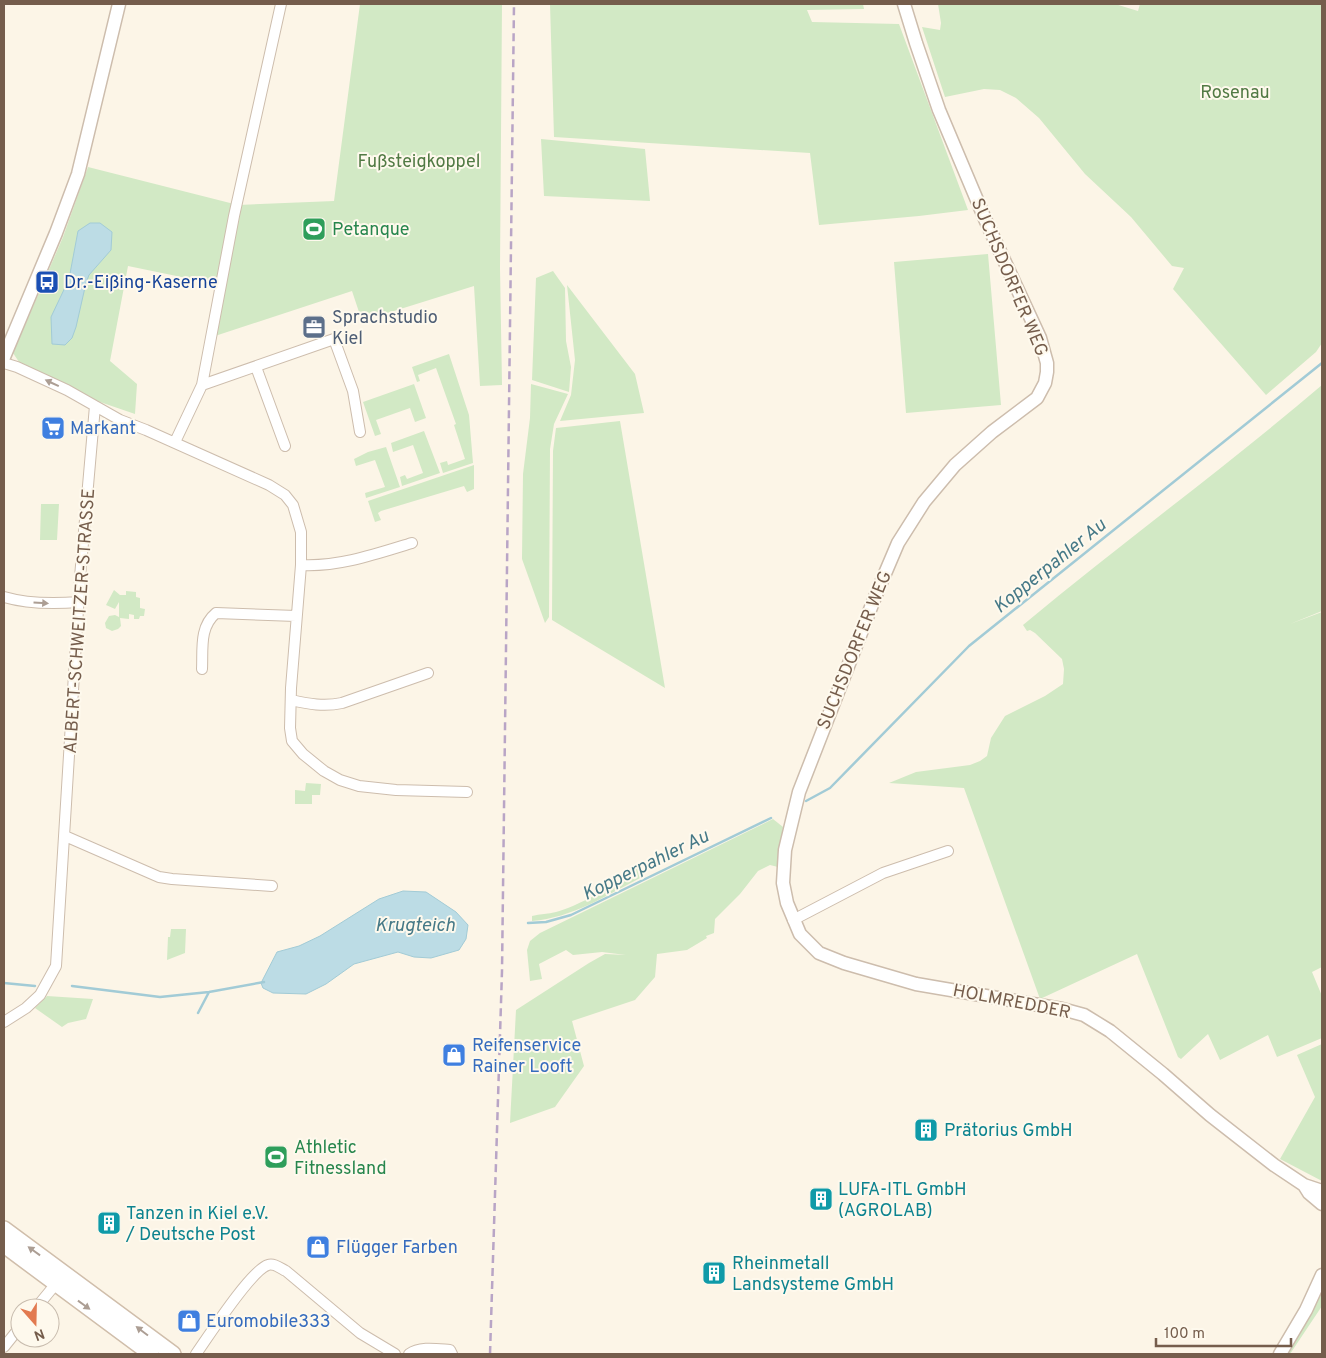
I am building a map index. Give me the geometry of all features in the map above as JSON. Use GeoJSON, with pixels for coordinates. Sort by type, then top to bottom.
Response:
{"type":"FeatureCollection","features":[{"type":"Feature","properties":{"kind":"main road"},"geometry":{"type":"LineString","coordinates":[[4,1228],[61,1279],[151,1354]]}},
{"type":"Feature","properties":{"kind":"main road"},"geometry":{"type":"LineString","coordinates":[[4,1245],[61,1279],[173,1354]]}},
{"type":"Feature","properties":{"kind":"street"},"geometry":{"type":"LineString","coordinates":[[4,357],[78,174],[118,4]]}},
{"type":"Feature","properties":{"kind":"street"},"geometry":{"type":"LineString","coordinates":[[175,442],[202,385],[234,216],[281,4]]}},
{"type":"Feature","properties":{"kind":"street","name":"SUCHSDORFER WEG"},"geometry":{"type":"LineString","coordinates":[[793,813],[807,768],[889,563],[906,529],[924,502],[955,465],[992,432],[1037,398],[1046,384],[1047,363],[1040,338],[985,219],[939,110],[904,4]]}},
{"type":"Feature","properties":{"kind":"street"},"geometry":{"type":"LineString","coordinates":[[202,385],[334,339],[353,391],[360,432]]}},
{"type":"Feature","properties":{"kind":"street"},"geometry":{"type":"LineString","coordinates":[[4,363],[18,367],[59,386],[120,420],[175,442],[269,485],[285,495],[293,505],[302,532],[291,700],[290,728],[292,741],[313,763],[340,780],[359,786],[396,790],[467,792]]}},
{"type":"Feature","properties":{"kind":"street"},"geometry":{"type":"LineString","coordinates":[[256,367],[285,446]]}},
{"type":"Feature","properties":{"kind":"street","name":"ALBERT-SCHWEITZER-STRASSE"},"geometry":{"type":"LineString","coordinates":[[4,1022],[26,1008],[40,996],[56,966],[86,497],[95,406]]}},
{"type":"Feature","properties":{"kind":"street"},"geometry":{"type":"LineString","coordinates":[[301,565],[320,566],[369,556],[412,543]]}},
{"type":"Feature","properties":{"kind":"street"},"geometry":{"type":"LineString","coordinates":[[4,597],[43,603],[79,602]]}},
{"type":"Feature","properties":{"kind":"street"},"geometry":{"type":"LineString","coordinates":[[202,669],[204,629],[210,618],[216,613],[296,616]]}},
{"type":"Feature","properties":{"kind":"street"},"geometry":{"type":"LineString","coordinates":[[291,700],[321,706],[332,705],[350,701],[428,673]]}},
{"type":"Feature","properties":{"kind":"street","name":"HOLMREDDER"},"geometry":{"type":"LineString","coordinates":[[793,813],[784,860],[782,883],[787,903],[800,934],[820,953],[844,963],[916,984],[1062,1009],[1084,1015],[1110,1031],[1274,1166],[1304,1185],[1322,1191]]}},
{"type":"Feature","properties":{"kind":"street"},"geometry":{"type":"LineString","coordinates":[[65,836],[159,877],[172,880],[272,886]]}},
{"type":"Feature","properties":{"kind":"street"},"geometry":{"type":"LineString","coordinates":[[793,920],[883,873],[948,851]]}},
{"type":"Feature","properties":{"kind":"street","name":"HOLMREDDER"},"geometry":{"type":"LineString","coordinates":[[1304,1185],[1309,1193],[1322,1204]]}},
{"type":"Feature","properties":{"kind":"street"},"geometry":{"type":"LineString","coordinates":[[196,1354],[259,1270],[268,1265],[275,1265],[286,1271],[360,1333],[394,1354]]}},
{"type":"Feature","properties":{"kind":"street"},"geometry":{"type":"LineString","coordinates":[[1280,1354],[1306,1310],[1322,1275]]}},
{"type":"Feature","properties":{"kind":"street"},"geometry":{"type":"LineString","coordinates":[[45,1298],[61,1279]]}},
{"type":"Feature","properties":{"kind":"street"},"geometry":{"type":"LineString","coordinates":[[409,1354],[429,1348],[450,1350],[452,1354]]}},
{"type":"Feature","properties":{"kind":"green space","name":"Fußsteigkoppel"},"geometry":{"type":"Polygon","coordinates":[[[360,4],[502,4],[500,268],[502,385],[480,386],[474,286],[362,321],[352,291],[215,336],[225,286],[128,266],[110,361],[137,384],[135,414],[100,402],[21,365],[13,353],[63,237],[88,167],[238,205],[334,201],[360,4]]]}},
{"type":"Feature","properties":{"kind":"green space"},"geometry":{"type":"Polygon","coordinates":[[[550,4],[863,4],[864,9],[807,10],[812,22],[899,24],[968,210],[819,225],[810,153],[554,137],[550,4]]]}},
{"type":"Feature","properties":{"kind":"green space","name":"Rosenau"},"geometry":{"type":"Polygon","coordinates":[[[938,4],[1115,4],[1138,11],[1140,4],[1322,4],[1322,343],[1316,352],[1266,395],[1173,289],[1184,268],[1172,266],[1131,217],[1085,174],[1039,118],[1016,98],[1000,90],[984,89],[945,97],[922,27],[940,30],[941,23],[938,4]]]}},
{"type":"Feature","properties":{"kind":"green space"},"geometry":{"type":"Polygon","coordinates":[[[541,139],[645,149],[650,201],[544,196],[541,139]]]}},
{"type":"Feature","properties":{"kind":"green space"},"geometry":{"type":"Polygon","coordinates":[[[988,254],[1001,405],[906,413],[894,262],[988,254]]]}},
{"type":"Feature","properties":{"kind":"green space"},"geometry":{"type":"Polygon","coordinates":[[[553,271],[565,288],[566,341],[571,367],[569,392],[532,380],[536,278],[553,271]]]}},
{"type":"Feature","properties":{"kind":"green space"},"geometry":{"type":"Polygon","coordinates":[[[567,285],[635,374],[644,413],[560,421],[571,395],[575,360],[567,285]]]}},
{"type":"Feature","properties":{"kind":"green space"},"geometry":{"type":"Polygon","coordinates":[[[449,354],[469,415],[473,463],[443,473],[440,463],[447,461],[448,465],[465,459],[454,425],[456,424],[436,368],[418,375],[420,381],[417,382],[412,367],[449,354]]]}},
{"type":"Feature","properties":{"kind":"green space"},"geometry":{"type":"Polygon","coordinates":[[[414,384],[426,418],[415,422],[410,408],[376,420],[381,434],[375,436],[363,402],[414,384]]]}},
{"type":"Feature","properties":{"kind":"green space"},"geometry":{"type":"Polygon","coordinates":[[[531,384],[568,394],[554,424],[550,449],[549,617],[545,623],[522,559],[523,474],[530,418],[531,384]]]}},
{"type":"Feature","properties":{"kind":"green space"},"geometry":{"type":"Polygon","coordinates":[[[1322,385],[1322,611],[1290,624],[1322,612],[1322,967],[1312,972],[1322,996],[1322,1038],[1277,1057],[1268,1035],[1220,1060],[1208,1034],[1181,1059],[1178,1057],[1137,954],[1040,999],[964,788],[889,783],[916,772],[970,765],[987,756],[991,738],[1005,716],[1045,696],[1063,684],[1064,669],[1062,659],[1035,633],[1030,630],[1027,631],[1023,625],[1322,385]]]}},
{"type":"Feature","properties":{"kind":"green space"},"geometry":{"type":"Polygon","coordinates":[[[620,421],[665,688],[552,620],[553,451],[556,428],[620,421]]]}},
{"type":"Feature","properties":{"kind":"green space"},"geometry":{"type":"Polygon","coordinates":[[[424,431],[440,473],[402,486],[400,477],[405,475],[407,479],[423,473],[413,445],[393,452],[391,443],[424,431]]]}},
{"type":"Feature","properties":{"kind":"green space"},"geometry":{"type":"Polygon","coordinates":[[[386,447],[400,487],[366,498],[365,493],[385,487],[375,460],[356,466],[354,459],[368,452],[386,447]]]}},
{"type":"Feature","properties":{"kind":"green space"},"geometry":{"type":"Polygon","coordinates":[[[474,465],[474,489],[467,492],[464,486],[381,511],[378,513],[381,520],[375,522],[368,501],[474,465]]]}},
{"type":"Feature","properties":{"kind":"green space"},"geometry":{"type":"Polygon","coordinates":[[[41,504],[59,504],[57,540],[40,540],[41,504]]]}},
{"type":"Feature","properties":{"kind":"green space"},"geometry":{"type":"Polygon","coordinates":[[[114,590],[120,595],[126,595],[126,591],[136,592],[136,597],[140,598],[140,608],[145,609],[144,616],[140,616],[139,619],[134,619],[134,615],[129,614],[129,619],[120,618],[121,626],[112,631],[106,628],[105,623],[109,616],[115,615],[119,617],[119,602],[115,609],[106,605],[114,590]]]}},
{"type":"Feature","properties":{"kind":"green space"},"geometry":{"type":"Polygon","coordinates":[[[306,783],[321,784],[320,795],[312,795],[312,804],[295,804],[295,790],[305,791],[306,783]]]}},
{"type":"Feature","properties":{"kind":"green space"},"geometry":{"type":"Polygon","coordinates":[[[773,819],[783,827],[778,867],[770,865],[758,871],[740,894],[715,919],[714,933],[706,936],[707,938],[687,950],[657,954],[655,977],[635,1000],[572,1021],[584,1066],[555,1107],[510,1123],[516,1010],[605,954],[626,955],[602,952],[573,955],[566,950],[539,964],[542,979],[530,981],[527,950],[530,941],[540,933],[773,819]]]}},
{"type":"Feature","properties":{"kind":"green space"},"geometry":{"type":"Polygon","coordinates":[[[634,868],[641,869],[642,877],[575,911],[532,921],[532,916],[564,910],[598,894],[629,874],[634,868]]]}},
{"type":"Feature","properties":{"kind":"green space"},"geometry":{"type":"Polygon","coordinates":[[[171,929],[186,929],[185,953],[167,960],[168,937],[170,937],[171,929]]]}},
{"type":"Feature","properties":{"kind":"green space"},"geometry":{"type":"Polygon","coordinates":[[[47,996],[93,999],[86,1019],[68,1023],[62,1027],[35,1008],[47,996]]]}},
{"type":"Feature","properties":{"kind":"green space"},"geometry":{"type":"Polygon","coordinates":[[[1322,1044],[1322,1181],[1280,1159],[1315,1097],[1297,1055],[1322,1044]]]}},
{"type":"Feature","properties":{"kind":"green space"},"geometry":{"type":"Polygon","coordinates":[[[1322,1291],[1322,1306],[1290,1354],[1286,1354],[1310,1315],[1322,1291]]]}},
{"type":"Feature","properties":{"kind":"water"},"geometry":{"type":"Polygon","coordinates":[[[90,223],[100,223],[112,232],[111,250],[89,275],[72,338],[65,345],[52,344],[51,317],[69,279],[78,231],[90,223]]]}},
{"type":"Feature","properties":{"kind":"water","name":"Krugteich"},"geometry":{"type":"Polygon","coordinates":[[[403,891],[426,892],[456,912],[468,925],[466,939],[459,950],[431,958],[414,957],[398,952],[354,964],[326,984],[306,994],[273,993],[263,988],[261,983],[277,952],[299,946],[320,936],[379,899],[403,891]]]}},
{"type":"Feature","properties":{"kind":"waterway","name":"Kopperpahler Au"},"geometry":{"type":"LineString","coordinates":[[806,801],[830,788],[969,646],[1322,363]]}},
{"type":"Feature","properties":{"kind":"waterway","name":"Kopperpahler Au"},"geometry":{"type":"LineString","coordinates":[[528,923],[546,922],[571,915],[771,818]]}},
{"type":"Feature","properties":{"kind":"waterway","name":"Kopperpahler Au"},"geometry":{"type":"LineString","coordinates":[[72,986],[160,997],[209,992],[264,982]]}},
{"type":"Feature","properties":{"kind":"waterway","name":"Kopperpahler Au"},"geometry":{"type":"LineString","coordinates":[[4,983],[35,986]]}},
{"type":"Feature","properties":{"kind":"waterway"},"geometry":{"type":"LineString","coordinates":[[198,1013],[209,992]]}},
{"type":"Feature","properties":{"kind":"railway"},"geometry":{"type":"LineString","coordinates":[[490,1354],[502,971],[514,4]]}},
{"type":"Feature","properties":{"kind":"place","name":"Petanque"},"geometry":{"type":"Point","coordinates":[314,229]}},
{"type":"Feature","properties":{"kind":"place","name":"Dr.-Eißing-Kaserne"},"geometry":{"type":"Point","coordinates":[47,282]}},
{"type":"Feature","properties":{"kind":"place","name":"Sprachstudio Kiel"},"geometry":{"type":"Point","coordinates":[314,327]}},
{"type":"Feature","properties":{"kind":"place","name":"Markant"},"geometry":{"type":"Point","coordinates":[53,428]}},
{"type":"Feature","properties":{"kind":"place","name":"Reifenservice Rainer Looft"},"geometry":{"type":"Point","coordinates":[454,1055]}},
{"type":"Feature","properties":{"kind":"place","name":"Prätorius GmbH"},"geometry":{"type":"Point","coordinates":[926,1130]}},
{"type":"Feature","properties":{"kind":"place","name":"Athletic Fitnessland"},"geometry":{"type":"Point","coordinates":[276,1157]}},
{"type":"Feature","properties":{"kind":"place","name":"LUFA-ITL GmbH (AGROLAB)"},"geometry":{"type":"Point","coordinates":[821,1199]}},
{"type":"Feature","properties":{"kind":"place","name":"Tanzen in Kiel e.V. / Deutsche Post"},"geometry":{"type":"Point","coordinates":[109,1223]}},
{"type":"Feature","properties":{"kind":"place","name":"Flügger Farben"},"geometry":{"type":"Point","coordinates":[318,1247]}},
{"type":"Feature","properties":{"kind":"place","name":"Rheinmetall Landsysteme GmbH"},"geometry":{"type":"Point","coordinates":[714,1273]}},
{"type":"Feature","properties":{"kind":"place","name":"Euromobile333"},"geometry":{"type":"Point","coordinates":[189,1321]}}]}
